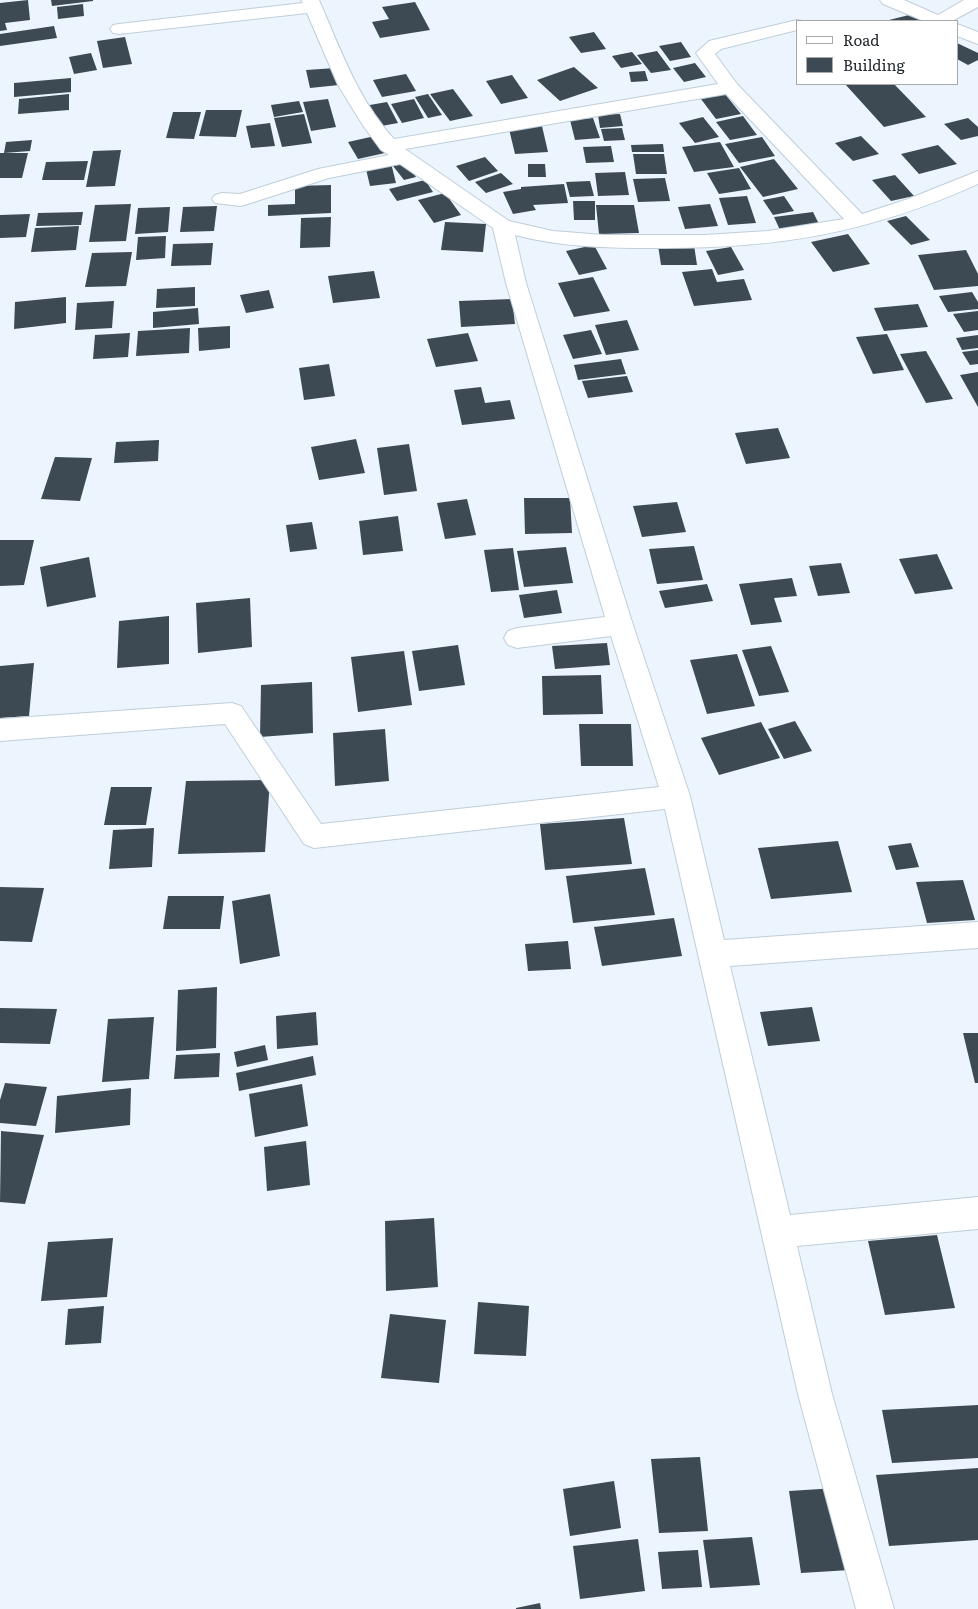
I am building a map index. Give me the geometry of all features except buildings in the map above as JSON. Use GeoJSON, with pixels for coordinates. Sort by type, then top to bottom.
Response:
{"type":"FeatureCollection","features":[{"type":"Feature","properties":{"kind":"street"},"geometry":{"type":"LineString","coordinates":[[889,0],[937,20]]}},
{"type":"Feature","properties":{"kind":"street"},"geometry":{"type":"LineString","coordinates":[[941,20],[977,0]]}},
{"type":"Feature","properties":{"kind":"street"},"geometry":{"type":"LineString","coordinates":[[119,29],[311,4],[354,99],[372,127],[396,152],[502,225],[544,237],[570,240],[699,243],[804,233],[894,211],[978,177]]}},
{"type":"Feature","properties":{"kind":"street"},"geometry":{"type":"LineString","coordinates":[[796,25],[710,47],[705,53],[730,88],[857,221]]}},
{"type":"Feature","properties":{"kind":"street"},"geometry":{"type":"LineString","coordinates":[[958,29],[978,39]]}},
{"type":"Feature","properties":{"kind":"street"},"geometry":{"type":"LineString","coordinates":[[222,199],[241,200],[396,152],[730,88]]}},
{"type":"Feature","properties":{"kind":"street"},"geometry":{"type":"LineString","coordinates":[[502,225],[516,283],[620,625],[676,796],[816,1394],[875,1609]]}},
{"type":"Feature","properties":{"kind":"street"},"geometry":{"type":"LineString","coordinates":[[517,638],[620,625]]}},
{"type":"Feature","properties":{"kind":"street"},"geometry":{"type":"LineString","coordinates":[[0,730],[232,713],[314,836],[676,796]]}},
{"type":"Feature","properties":{"kind":"street"},"geometry":{"type":"LineString","coordinates":[[712,954],[978,935]]}},
{"type":"Feature","properties":{"kind":"street"},"geometry":{"type":"LineString","coordinates":[[777,1232],[978,1213]]}}]}
